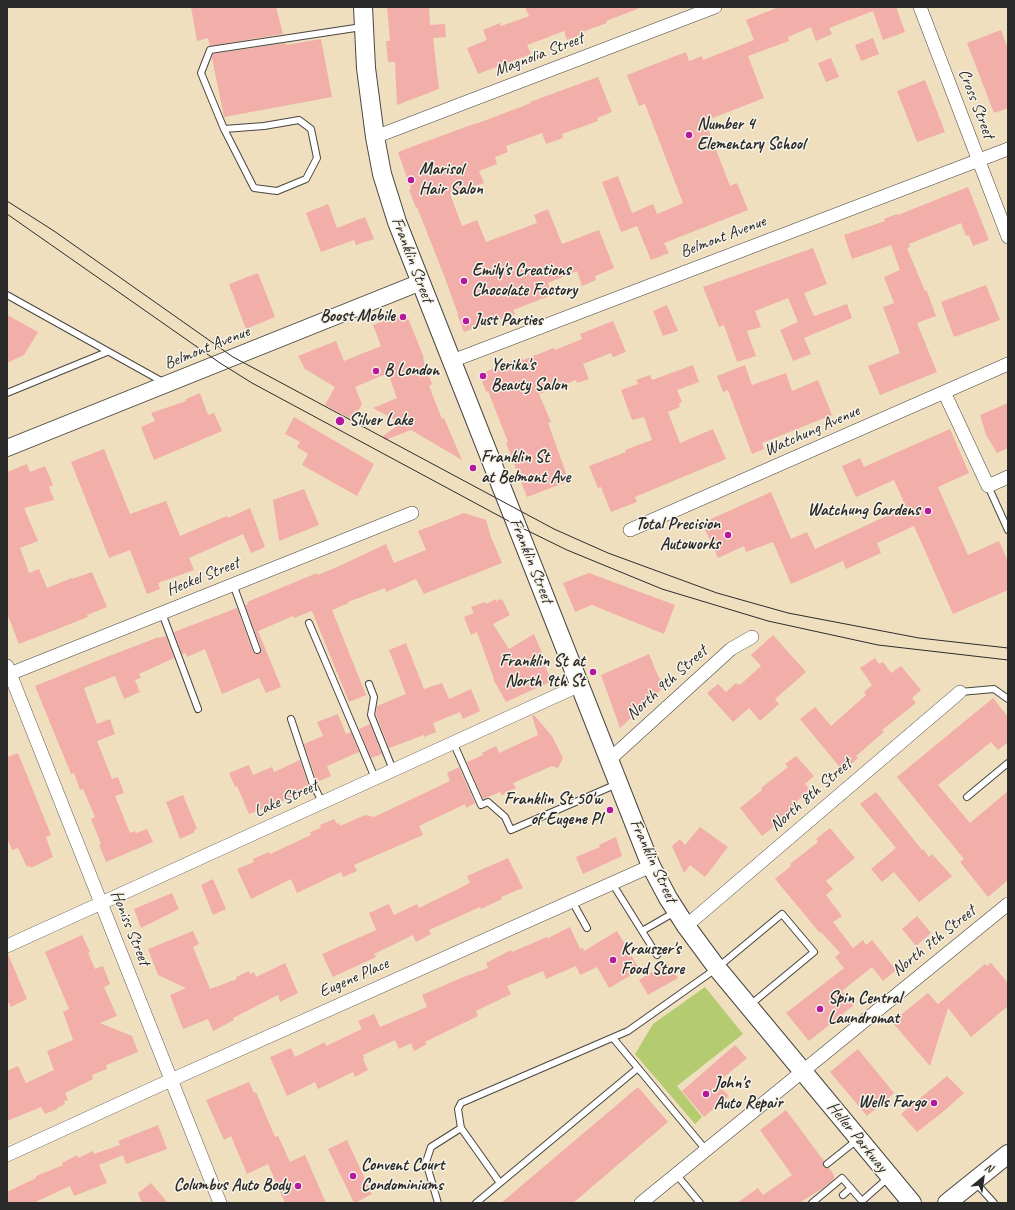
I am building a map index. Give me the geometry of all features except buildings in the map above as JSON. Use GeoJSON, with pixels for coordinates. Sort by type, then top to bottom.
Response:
{"type":"FeatureCollection","features":[{"type":"Feature","properties":{"kind":"main road","name":"Franklin Street"},"geometry":{"type":"LineString","coordinates":[[363,7],[366,68],[375,137],[382,174],[393,208],[651,866],[681,919],[717,968],[803,1070]]}},
{"type":"Feature","properties":{"kind":"main road","name":"Heller Parkway"},"geometry":{"type":"LineString","coordinates":[[803,1070],[912,1203]]}},
{"type":"Feature","properties":{"kind":"main road"},"geometry":{"type":"LineString","coordinates":[[947,1203],[1008,1154]]}},
{"type":"Feature","properties":{"kind":"street","name":"Magnolia Street"},"geometry":{"type":"LineString","coordinates":[[375,137],[715,7]]}},
{"type":"Feature","properties":{"kind":"street","name":"Cross Street"},"geometry":{"type":"LineString","coordinates":[[920,7],[1008,237]]}},
{"type":"Feature","properties":{"kind":"street","name":"Belmont Avenue"},"geometry":{"type":"LineString","coordinates":[[452,361],[1008,149]]}},
{"type":"Feature","properties":{"kind":"street","name":"Belmont Avenue"},"geometry":{"type":"LineString","coordinates":[[7,448],[421,282]]}},
{"type":"Feature","properties":{"kind":"street","name":"Watchung Avenue"},"geometry":{"type":"LineString","coordinates":[[630,530],[1008,364]]}},
{"type":"Feature","properties":{"kind":"street"},"geometry":{"type":"LineString","coordinates":[[944,392],[988,486],[1008,477]]}},
{"type":"Feature","properties":{"kind":"street","name":"Heckel Street"},"geometry":{"type":"LineString","coordinates":[[8,671],[162,613],[412,513]]}},
{"type":"Feature","properties":{"kind":"street","name":"North 9th Street"},"geometry":{"type":"LineString","coordinates":[[609,760],[731,649],[752,637]]}},
{"type":"Feature","properties":{"kind":"street","name":"Honiss Street"},"geometry":{"type":"LineString","coordinates":[[8,671],[220,1203]]}},
{"type":"Feature","properties":{"kind":"street","name":"Lake Street"},"geometry":{"type":"LineString","coordinates":[[7,946],[580,685]]}},
{"type":"Feature","properties":{"kind":"street","name":"North 8th Street"},"geometry":{"type":"LineString","coordinates":[[681,919],[960,692]]}},
{"type":"Feature","properties":{"kind":"street","name":"Eugene Place"},"geometry":{"type":"LineString","coordinates":[[7,1155],[171,1080],[651,866]]}},
{"type":"Feature","properties":{"kind":"street","name":"North 7th Street"},"geometry":{"type":"LineString","coordinates":[[641,1203],[1008,904]]}},
{"type":"Feature","properties":{"kind":"lane"},"geometry":{"type":"LineString","coordinates":[[224,129],[299,120],[311,129],[317,158],[306,180],[277,191],[254,188],[224,129],[201,73],[210,50],[364,27]]}},
{"type":"Feature","properties":{"kind":"lane"},"geometry":{"type":"LineString","coordinates":[[7,295],[166,384]]}},
{"type":"Feature","properties":{"kind":"lane"},"geometry":{"type":"LineString","coordinates":[[7,393],[107,352]]}},
{"type":"Feature","properties":{"kind":"lane"},"geometry":{"type":"LineString","coordinates":[[988,486],[1008,530]]}},
{"type":"Feature","properties":{"kind":"lane"},"geometry":{"type":"LineString","coordinates":[[233,584],[257,650]]}},
{"type":"Feature","properties":{"kind":"lane"},"geometry":{"type":"LineString","coordinates":[[162,613],[198,709]]}},
{"type":"Feature","properties":{"kind":"lane"},"geometry":{"type":"LineString","coordinates":[[309,623],[341,694],[375,778]]}},
{"type":"Feature","properties":{"kind":"lane"},"geometry":{"type":"LineString","coordinates":[[369,684],[374,697],[371,715],[393,770]]}},
{"type":"Feature","properties":{"kind":"lane"},"geometry":{"type":"LineString","coordinates":[[960,692],[994,688],[1008,698]]}},
{"type":"Feature","properties":{"kind":"lane"},"geometry":{"type":"LineString","coordinates":[[291,720],[312,782],[322,802]]}},
{"type":"Feature","properties":{"kind":"lane"},"geometry":{"type":"LineString","coordinates":[[453,742],[481,805],[488,802],[505,817],[511,830],[619,784]]}},
{"type":"Feature","properties":{"kind":"lane"},"geometry":{"type":"LineString","coordinates":[[967,798],[1008,763]]}},
{"type":"Feature","properties":{"kind":"lane"},"geometry":{"type":"LineString","coordinates":[[612,883],[657,955]]}},
{"type":"Feature","properties":{"kind":"lane"},"geometry":{"type":"LineString","coordinates":[[572,901],[587,928]]}},
{"type":"Feature","properties":{"kind":"lane"},"geometry":{"type":"LineString","coordinates":[[500,1183],[461,1128],[458,1109],[461,1103],[628,1031],[717,968],[782,914],[814,952],[749,1006]]}},
{"type":"Feature","properties":{"kind":"lane"},"geometry":{"type":"LineString","coordinates":[[642,931],[681,919]]}},
{"type":"Feature","properties":{"kind":"lane"},"geometry":{"type":"LineString","coordinates":[[613,1038],[706,1150]]}},
{"type":"Feature","properties":{"kind":"lane"},"geometry":{"type":"LineString","coordinates":[[476,1203],[638,1068]]}},
{"type":"Feature","properties":{"kind":"lane"},"geometry":{"type":"LineString","coordinates":[[438,1203],[426,1162],[431,1147],[461,1128]]}},
{"type":"Feature","properties":{"kind":"lane"},"geometry":{"type":"LineString","coordinates":[[827,1164],[859,1139]]}},
{"type":"Feature","properties":{"kind":"lane"},"geometry":{"type":"LineString","coordinates":[[676,1174],[700,1203]]}},
{"type":"Feature","properties":{"kind":"lane"},"geometry":{"type":"LineString","coordinates":[[812,1203],[842,1178],[862,1202],[890,1176]]}},
{"type":"Feature","properties":{"kind":"lane"},"geometry":{"type":"LineString","coordinates":[[975,1181],[994,1203]]}},
{"type":"Feature","properties":{"kind":"lane"},"geometry":{"type":"LineString","coordinates":[[843,1195],[851,1188]]}},
{"type":"Feature","properties":{"kind":"green space"},"geometry":{"type":"Polygon","coordinates":[[[705,987],[743,1034],[677,1086],[702,1117],[695,1124],[635,1054],[653,1024],[705,987]]]}},
{"type":"Feature","properties":{"kind":"tram line"},"geometry":{"type":"LineString","coordinates":[[7,201],[54,231],[233,357],[554,529],[608,553],[717,593],[788,613],[919,638],[1008,648]]}},
{"type":"Feature","properties":{"kind":"tram line"},"geometry":{"type":"LineString","coordinates":[[7,214],[220,363],[252,383],[516,525],[567,550],[662,589],[768,621],[878,645],[1008,660]]}},
{"type":"Feature","properties":{"kind":"place","name":"Number 4 Elementary School"},"geometry":{"type":"Point","coordinates":[689,135]}},
{"type":"Feature","properties":{"kind":"place","name":"Marisol Hair Salon"},"geometry":{"type":"Point","coordinates":[411,180]}},
{"type":"Feature","properties":{"kind":"place","name":"Emily's Creations Chocolate Factory"},"geometry":{"type":"Point","coordinates":[464,281]}},
{"type":"Feature","properties":{"kind":"place","name":"Boost Mobile"},"geometry":{"type":"Point","coordinates":[403,317]}},
{"type":"Feature","properties":{"kind":"place","name":"Just Parties"},"geometry":{"type":"Point","coordinates":[466,321]}},
{"type":"Feature","properties":{"kind":"place","name":"B London"},"geometry":{"type":"Point","coordinates":[376,371]}},
{"type":"Feature","properties":{"kind":"place","name":"Yerika's Beauty Salon"},"geometry":{"type":"Point","coordinates":[483,376]}},
{"type":"Feature","properties":{"kind":"place","name":"Silver Lake"},"geometry":{"type":"Point","coordinates":[340,421]}},
{"type":"Feature","properties":{"kind":"place","name":"Franklin St at Belmont Ave"},"geometry":{"type":"Point","coordinates":[473,468]}},
{"type":"Feature","properties":{"kind":"place","name":"Watchung Gardens"},"geometry":{"type":"Point","coordinates":[928,511]}},
{"type":"Feature","properties":{"kind":"place","name":"Total Precision Autoworks"},"geometry":{"type":"Point","coordinates":[728,535]}},
{"type":"Feature","properties":{"kind":"place","name":"Franklin St at North 9th St"},"geometry":{"type":"Point","coordinates":[593,672]}},
{"type":"Feature","properties":{"kind":"place","name":"Franklin St 50'w of Eugene Pl"},"geometry":{"type":"Point","coordinates":[610,810]}},
{"type":"Feature","properties":{"kind":"place","name":"Krauszer's Food Store"},"geometry":{"type":"Point","coordinates":[613,960]}},
{"type":"Feature","properties":{"kind":"place","name":"Spin Central Laundromat"},"geometry":{"type":"Point","coordinates":[820,1009]}},
{"type":"Feature","properties":{"kind":"place","name":"John's Auto Repair"},"geometry":{"type":"Point","coordinates":[706,1094]}},
{"type":"Feature","properties":{"kind":"place","name":"Wells Fargo"},"geometry":{"type":"Point","coordinates":[934,1103]}},
{"type":"Feature","properties":{"kind":"place","name":"Convent Court Condominiums"},"geometry":{"type":"Point","coordinates":[353,1176]}},
{"type":"Feature","properties":{"kind":"place","name":"Columbus Auto Body"},"geometry":{"type":"Point","coordinates":[298,1186]}}]}
